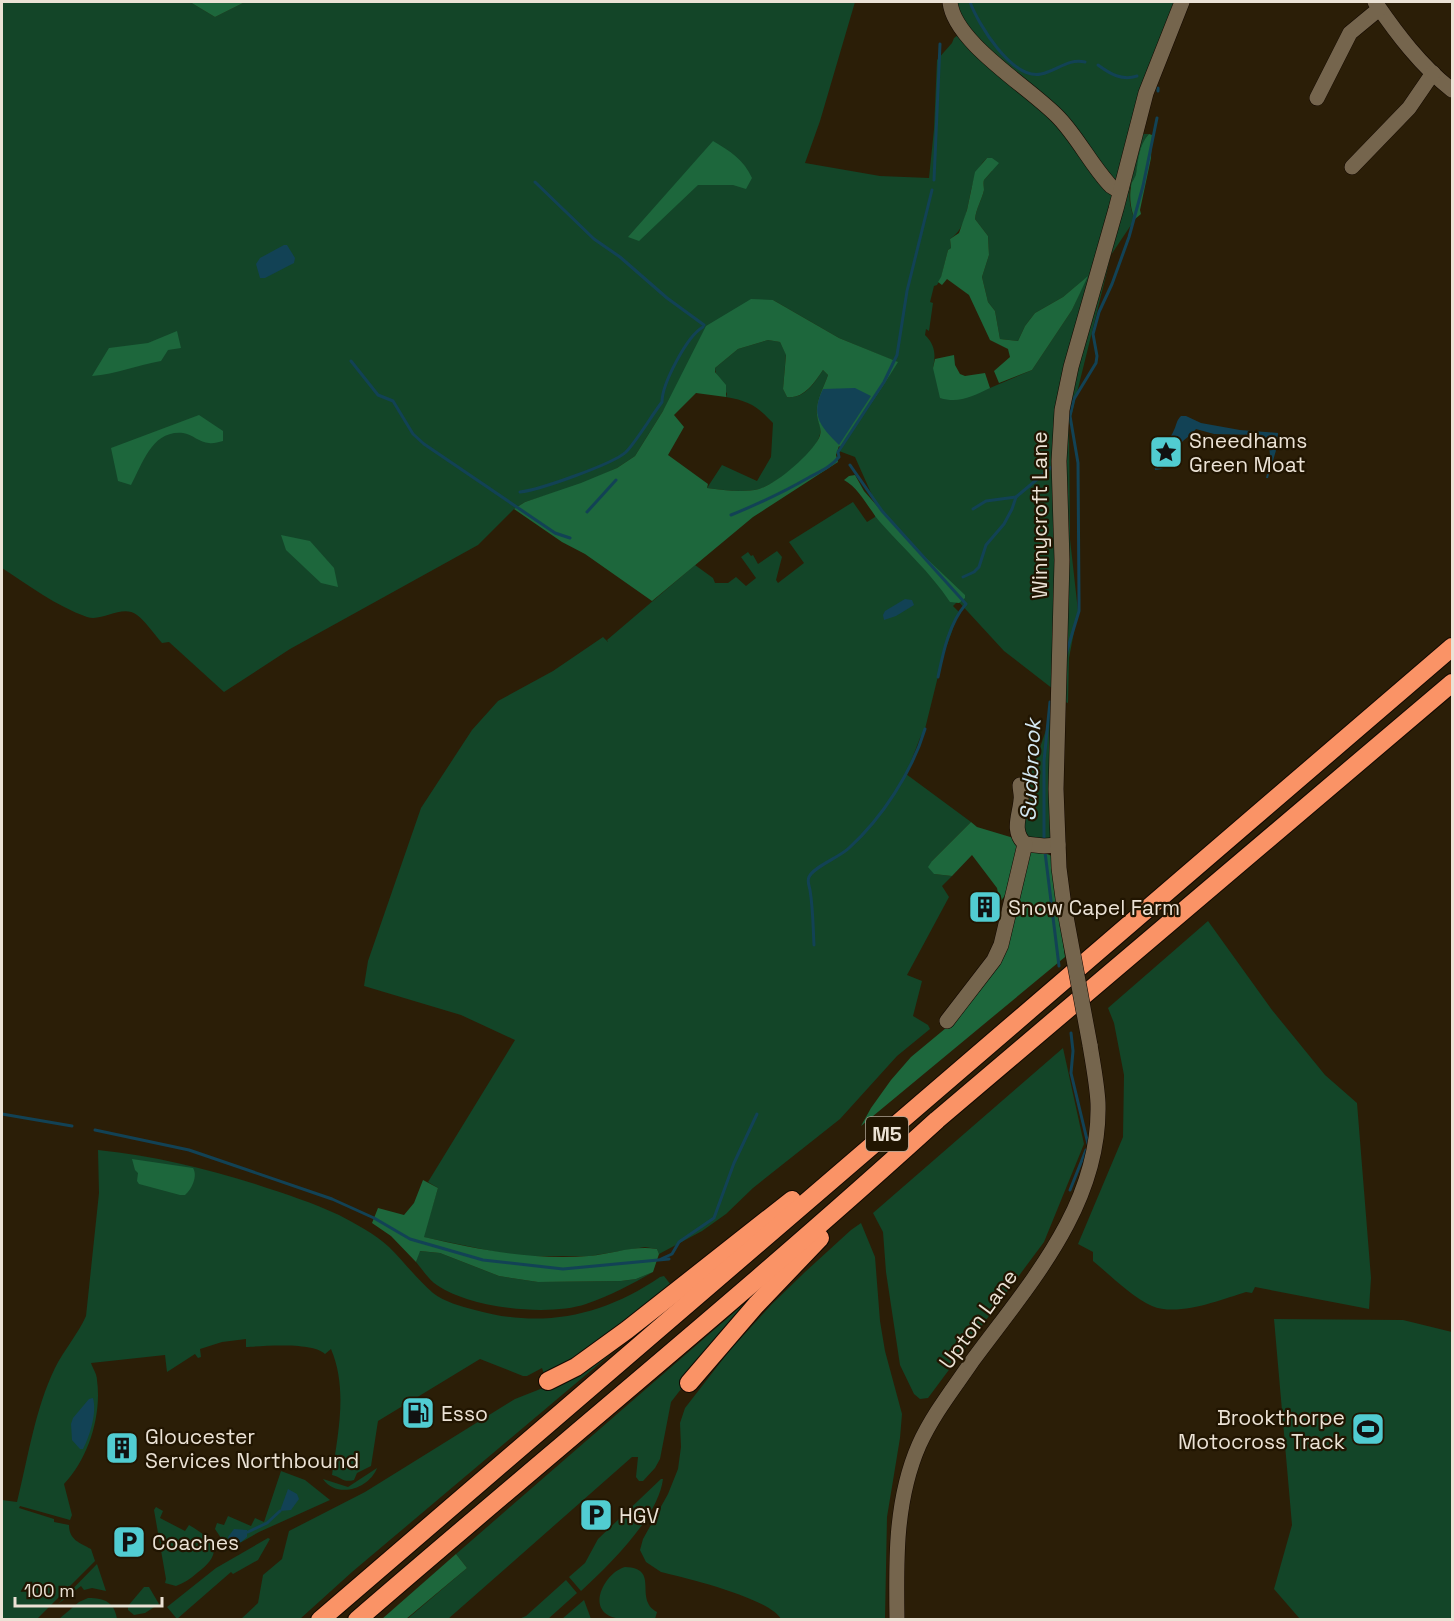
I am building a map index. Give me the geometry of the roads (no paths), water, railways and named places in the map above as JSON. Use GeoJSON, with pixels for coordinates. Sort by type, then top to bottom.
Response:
{"type":"FeatureCollection","features":[{"type":"Feature","properties":{"kind":"highway","name":"M5"},"geometry":{"type":"LineString","coordinates":[[320,1620],[1452,647]]}},
{"type":"Feature","properties":{"kind":"highway","name":"M5"},"geometry":{"type":"LineString","coordinates":[[357,1620],[882,1170],[937,1120],[1452,683]]}},
{"type":"Feature","properties":{"kind":"highway","name":"M5"},"geometry":{"type":"LineString","coordinates":[[548,1381],[576,1367],[627,1330],[807,1188],[865,1152]]}},
{"type":"Feature","properties":{"kind":"highway","name":"M5"},"geometry":{"type":"LineString","coordinates":[[689,1383],[756,1305],[836,1222],[882,1170]]}},
{"type":"Feature","properties":{"kind":"street"},"geometry":{"type":"LineString","coordinates":[[950,2],[958,22],[973,42],[1055,114],[1074,135],[1109,184],[1121,189]]}},
{"type":"Feature","properties":{"kind":"street","name":"Winnycroft Lane"},"geometry":{"type":"LineString","coordinates":[[1090,1045],[1064,906],[1058,845],[1056,789],[1062,560],[1060,422],[1071,367],[1146,93],[1182,2]]}},
{"type":"Feature","properties":{"kind":"street"},"geometry":{"type":"LineString","coordinates":[[1317,98],[1350,33],[1377,5],[1399,38],[1452,90]]}},
{"type":"Feature","properties":{"kind":"street"},"geometry":{"type":"LineString","coordinates":[[1352,167],[1410,108],[1433,73]]}},
{"type":"Feature","properties":{"kind":"street"},"geometry":{"type":"LineString","coordinates":[[1020,785],[1022,799],[1016,819],[1019,837],[1025,844],[1058,845]]}},
{"type":"Feature","properties":{"kind":"street"},"geometry":{"type":"LineString","coordinates":[[947,1021],[994,960],[1001,945],[1025,844]]}},
{"type":"Feature","properties":{"kind":"street","name":"Upton Lane"},"geometry":{"type":"LineString","coordinates":[[897,1620],[897,1556],[901,1507],[910,1470],[920,1444],[942,1403],[1057,1245],[1081,1197],[1093,1154],[1098,1105],[1090,1045]]}},
{"type":"Feature","properties":{"kind":"water"},"geometry":{"type":"Polygon","coordinates":[[[287,245],[295,258],[294,263],[265,278],[260,278],[256,264],[260,258],[287,245]]]}},
{"type":"Feature","properties":{"kind":"water"},"geometry":{"type":"Polygon","coordinates":[[[855,388],[871,396],[839,445],[819,420],[817,406],[819,398],[823,389],[855,388]]]}},
{"type":"Feature","properties":{"kind":"water"},"geometry":{"type":"Polygon","coordinates":[[[1181,416],[1201,423],[1240,430],[1278,433],[1277,447],[1268,478],[1266,478],[1270,454],[1263,438],[1258,435],[1214,434],[1196,429],[1180,445],[1164,468],[1155,470],[1156,459],[1181,416]]]}},
{"type":"Feature","properties":{"kind":"water"},"geometry":{"type":"Polygon","coordinates":[[[905,599],[912,600],[914,605],[884,620],[885,611],[905,599]]]}},
{"type":"Feature","properties":{"kind":"water"},"geometry":{"type":"Polygon","coordinates":[[[93,1398],[92,1424],[83,1449],[80,1449],[72,1440],[71,1424],[73,1418],[89,1399],[93,1398]]]}},
{"type":"Feature","properties":{"kind":"water"},"geometry":{"type":"Polygon","coordinates":[[[288,1489],[297,1494],[299,1499],[291,1510],[280,1511],[288,1489]]]}},
{"type":"Feature","properties":{"kind":"water"},"geometry":{"type":"Polygon","coordinates":[[[234,1529],[247,1530],[247,1537],[241,1542],[230,1543],[228,1537],[234,1529]]]}},
{"type":"Feature","properties":{"kind":"waterway"},"geometry":{"type":"LineString","coordinates":[[970,2],[988,36],[1008,60],[1030,74],[1041,74],[1068,63],[1085,62]]}},
{"type":"Feature","properties":{"kind":"waterway"},"geometry":{"type":"LineString","coordinates":[[934,180],[940,44]]}},
{"type":"Feature","properties":{"kind":"waterway"},"geometry":{"type":"LineString","coordinates":[[1098,65],[1116,76],[1126,78],[1137,76]]}},
{"type":"Feature","properties":{"kind":"waterway"},"geometry":{"type":"LineString","coordinates":[[1066,654],[1079,611],[1078,463],[1070,416],[1074,399],[1096,363],[1093,334],[1099,312],[1129,237],[1143,186],[1157,118]]}},
{"type":"Feature","properties":{"kind":"waterway"},"geometry":{"type":"LineString","coordinates":[[535,182],[594,239],[620,257],[667,298],[704,325]]}},
{"type":"Feature","properties":{"kind":"waterway"},"geometry":{"type":"LineString","coordinates":[[731,515],[798,483],[829,466],[839,457],[838,452],[884,382],[897,355],[907,291],[932,190]]}},
{"type":"Feature","properties":{"kind":"waterway"},"geometry":{"type":"LineString","coordinates":[[520,492],[575,476],[607,463],[626,452],[662,402],[666,384],[676,361],[690,340],[703,327]]}},
{"type":"Feature","properties":{"kind":"waterway"},"geometry":{"type":"LineString","coordinates":[[351,361],[378,395],[393,401],[413,434],[424,444],[555,533],[570,538]]}},
{"type":"Feature","properties":{"kind":"waterway"},"geometry":{"type":"LineString","coordinates":[[850,465],[882,511],[966,604],[951,629],[938,677]]}},
{"type":"Feature","properties":{"kind":"waterway"},"geometry":{"type":"LineString","coordinates":[[973,509],[986,501],[1016,497],[1053,466]]}},
{"type":"Feature","properties":{"kind":"waterway"},"geometry":{"type":"LineString","coordinates":[[587,512],[616,480]]}},
{"type":"Feature","properties":{"kind":"waterway"},"geometry":{"type":"LineString","coordinates":[[963,577],[979,567],[986,545],[1004,524],[1016,497]]}},
{"type":"Feature","properties":{"kind":"waterway","name":"Sudbrook"},"geometry":{"type":"LineString","coordinates":[[1044,839],[1044,761],[1050,702]]}},
{"type":"Feature","properties":{"kind":"waterway"},"geometry":{"type":"LineString","coordinates":[[814,945],[812,904],[808,882],[811,873],[849,848],[873,823],[904,778],[925,729]]}},
{"type":"Feature","properties":{"kind":"waterway","name":"Sudbrook"},"geometry":{"type":"LineString","coordinates":[[1045,852],[1059,966]]}},
{"type":"Feature","properties":{"kind":"waterway","name":"Sudbrook"},"geometry":{"type":"LineString","coordinates":[[1071,1033],[1073,1051],[1071,1073],[1088,1144]]}},
{"type":"Feature","properties":{"kind":"waterway"},"geometry":{"type":"LineString","coordinates":[[2,1114],[72,1126]]}},
{"type":"Feature","properties":{"kind":"waterway"},"geometry":{"type":"LineString","coordinates":[[661,1259],[672,1254],[679,1242],[714,1218],[734,1163],[757,1114]]}},
{"type":"Feature","properties":{"kind":"waterway"},"geometry":{"type":"LineString","coordinates":[[95,1130],[189,1150],[332,1199],[374,1218],[410,1239],[483,1260],[563,1269],[669,1259]]}},
{"type":"Feature","properties":{"kind":"waterway","name":"Sudbrook"},"geometry":{"type":"LineString","coordinates":[[1070,1190],[1086,1150]]}},
{"type":"Feature","properties":{"kind":"waterway"},"geometry":{"type":"LineString","coordinates":[[248,1532],[267,1523],[280,1511]]}},
{"type":"Feature","properties":{"kind":"place","name":"Sneedhams Green Moat"},"geometry":{"type":"Point","coordinates":[1166,452]}},
{"type":"Feature","properties":{"kind":"place","name":"Snow Capel Farm"},"geometry":{"type":"Point","coordinates":[985,907]}},
{"type":"Feature","properties":{"kind":"place","name":"Esso"},"geometry":{"type":"Point","coordinates":[418,1413]}},
{"type":"Feature","properties":{"kind":"place","name":"Brookthorpe Motocross Track"},"geometry":{"type":"Point","coordinates":[1368,1429]}},
{"type":"Feature","properties":{"kind":"place","name":"Gloucester Services Northbound"},"geometry":{"type":"Point","coordinates":[122,1448]}},
{"type":"Feature","properties":{"kind":"place","name":"HGV"},"geometry":{"type":"Point","coordinates":[596,1515]}},
{"type":"Feature","properties":{"kind":"place","name":"Coaches"},"geometry":{"type":"Point","coordinates":[129,1542]}}]}
